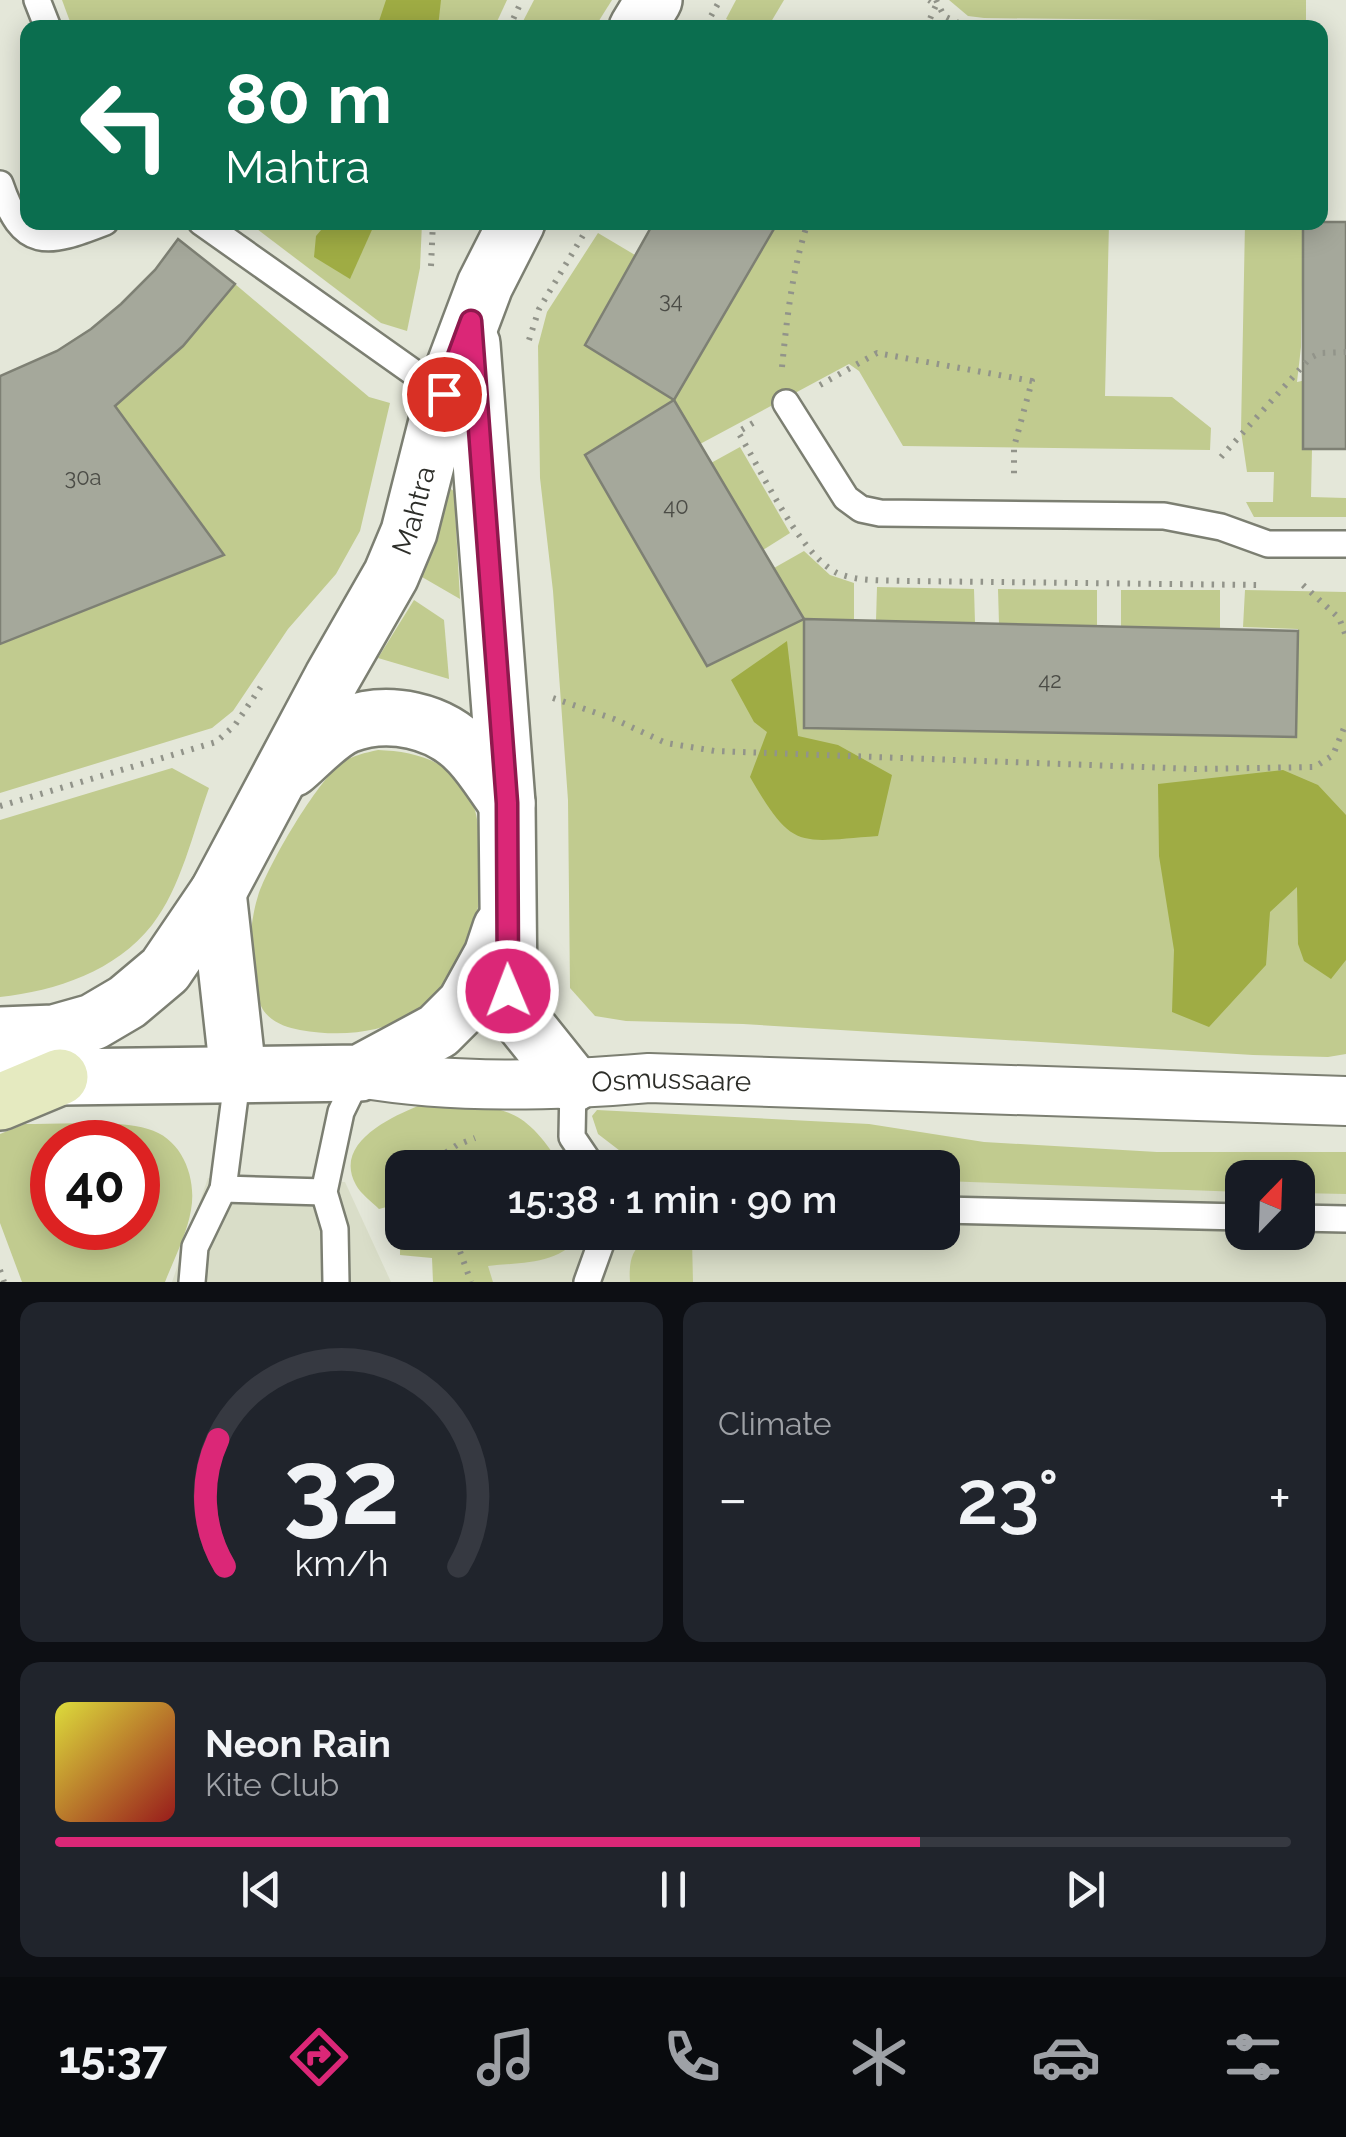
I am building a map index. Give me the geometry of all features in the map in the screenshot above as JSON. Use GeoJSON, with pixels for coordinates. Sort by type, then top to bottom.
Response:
{"type":"FeatureCollection","features":[{"type":"Feature","properties":{"kind":"main road"},"geometry":{"type":"LineString","coordinates":[[0,1102],[60,1077]]}},
{"type":"Feature","properties":{"kind":"street","name":"Mahtra"},"geometry":{"type":"LineString","coordinates":[[275,783],[391,576],[413,518],[444,394],[485,285],[513,230]]}},
{"type":"Feature","properties":{"kind":"street"},"geometry":{"type":"LineString","coordinates":[[471,321],[507,803],[508,991],[520,1019],[572,1084]]}},
{"type":"Feature","properties":{"kind":"street"},"geometry":{"type":"LineString","coordinates":[[0,1035],[54,1033],[92,1022],[127,1002],[165,970],[218,892],[275,783],[344,726],[379,717],[418,721],[446,733],[469,752],[507,803]]}},
{"type":"Feature","properties":{"kind":"street"},"geometry":{"type":"LineString","coordinates":[[218,892],[238,1073]]}},
{"type":"Feature","properties":{"kind":"street"},"geometry":{"type":"LineString","coordinates":[[360,1073],[438,1031],[465,1004],[492,955],[507,906]]}},
{"type":"Feature","properties":{"kind":"street","name":"Osmussaare"},"geometry":{"type":"LineString","coordinates":[[0,1074],[60,1077],[360,1073],[412,1082],[572,1084],[649,1078],[1346,1100]]}},
{"type":"Feature","properties":{"kind":"lane"},"geometry":{"type":"LineString","coordinates":[[0,184],[20,228]]}},
{"type":"Feature","properties":{"kind":"lane"},"geometry":{"type":"LineString","coordinates":[[24,230],[42,239],[66,238],[85,230]]}},
{"type":"Feature","properties":{"kind":"lane"},"geometry":{"type":"LineString","coordinates":[[212,230],[444,394]]}},
{"type":"Feature","properties":{"kind":"lane"},"geometry":{"type":"LineString","coordinates":[[786,403],[846,498],[860,509],[880,513],[1164,516],[1221,527],[1268,544],[1346,544]]}},
{"type":"Feature","properties":{"kind":"lane"},"geometry":{"type":"LineString","coordinates":[[192,1282],[195,1247],[223,1190],[238,1073]]}},
{"type":"Feature","properties":{"kind":"lane"},"geometry":{"type":"LineString","coordinates":[[336,1282],[335,1230],[324,1192],[340,1112],[360,1073]]}},
{"type":"Feature","properties":{"kind":"lane"},"geometry":{"type":"LineString","coordinates":[[572,1084],[572,1137],[581,1150]]}},
{"type":"Feature","properties":{"kind":"lane"},"geometry":{"type":"LineString","coordinates":[[223,1190],[324,1192]]}},
{"type":"Feature","properties":{"kind":"lane"},"geometry":{"type":"LineString","coordinates":[[960,1210],[1225,1217]]}},
{"type":"Feature","properties":{"kind":"lane"},"geometry":{"type":"LineString","coordinates":[[1315,1218],[1346,1219]]}},
{"type":"Feature","properties":{"kind":"lane"},"geometry":{"type":"LineString","coordinates":[[587,1282],[599,1250]]}},
{"type":"Feature","properties":{"kind":"path"},"geometry":{"type":"LineString","coordinates":[[934,2],[952,20]]}},
{"type":"Feature","properties":{"kind":"path"},"geometry":{"type":"LineString","coordinates":[[430,275],[432,230]]}},
{"type":"Feature","properties":{"kind":"path"},"geometry":{"type":"LineString","coordinates":[[526,348],[538,309],[586,230]]}},
{"type":"Feature","properties":{"kind":"path"},"geometry":{"type":"LineString","coordinates":[[805,230],[788,307],[782,370],[786,403],[878,353],[1032,381],[1014,447],[1014,514]]}},
{"type":"Feature","properties":{"kind":"path"},"geometry":{"type":"LineString","coordinates":[[1221,457],[1310,358],[1320,352],[1346,352]]}},
{"type":"Feature","properties":{"kind":"path"},"geometry":{"type":"LineString","coordinates":[[1303,585],[1340,618],[1346,636]]}},
{"type":"Feature","properties":{"kind":"path"},"geometry":{"type":"LineString","coordinates":[[0,806],[216,742],[235,725],[266,680]]}},
{"type":"Feature","properties":{"kind":"path"},"geometry":{"type":"LineString","coordinates":[[550,681],[550,717]]}},
{"type":"Feature","properties":{"kind":"path"},"geometry":{"type":"LineString","coordinates":[[550,698],[614,719],[666,743],[714,751],[1196,769],[1315,767],[1333,755],[1346,731]]}},
{"type":"Feature","properties":{"kind":"path"},"geometry":{"type":"LineString","coordinates":[[1333,755],[1346,722]]}},
{"type":"Feature","properties":{"kind":"path"},"geometry":{"type":"LineString","coordinates":[[459,1250],[471,1282]]}},
{"type":"Feature","properties":{"kind":"path"},"geometry":{"type":"LineString","coordinates":[[0,1270],[4,1282]]}},
{"type":"Feature","properties":{"kind":"shaded area"},"geometry":{"type":"Polygon","coordinates":[[[960,1177],[1225,1185],[1225,1250],[1315,1250],[1315,1187],[1346,1188],[1346,1282],[493,1282],[481,1250],[960,1250],[960,1177]]]}},
{"type":"Feature","properties":{"kind":"shaded area"},"geometry":{"type":"Polygon","coordinates":[[[208,1178],[345,1182],[391,1282],[172,1282],[208,1178]]]}},
{"type":"Feature","properties":{"kind":"green space"},"geometry":{"type":"Polygon","coordinates":[[[62,0],[507,0],[498,20],[69,20],[62,0]]]}},
{"type":"Feature","properties":{"kind":"green space"},"geometry":{"type":"Polygon","coordinates":[[[386,0],[441,0],[439,20],[379,20],[386,0]]]}},
{"type":"Feature","properties":{"kind":"green space"},"geometry":{"type":"Polygon","coordinates":[[[534,0],[612,0],[599,20],[524,20],[534,0]]]}},
{"type":"Feature","properties":{"kind":"green space"},"geometry":{"type":"Polygon","coordinates":[[[736,0],[784,0],[772,20],[726,19],[736,0]]]}},
{"type":"Feature","properties":{"kind":"green space"},"geometry":{"type":"Polygon","coordinates":[[[949,0],[1306,0],[1306,20],[968,16],[949,0]]]}},
{"type":"Feature","properties":{"kind":"green space"},"geometry":{"type":"Polygon","coordinates":[[[258,230],[422,230],[420,268],[407,331],[381,323],[258,230]]]}},
{"type":"Feature","properties":{"kind":"green space"},"geometry":{"type":"Polygon","coordinates":[[[321,230],[372,230],[350,279],[314,257],[316,236],[321,230]]]}},
{"type":"Feature","properties":{"kind":"green space"},"geometry":{"type":"Polygon","coordinates":[[[774,230],[1109,230],[1105,396],[1172,397],[1211,428],[1210,450],[903,446],[859,371],[849,364],[700,444],[674,400],[774,230]]]}},
{"type":"Feature","properties":{"kind":"green space"},"geometry":{"type":"Polygon","coordinates":[[[1245,230],[1303,230],[1297,382],[1311,379],[1346,391],[1304,448],[1312,449],[1311,497],[1346,498],[1346,517],[1254,517],[1246,502],[1273,502],[1274,472],[1247,472],[1241,431],[1245,230]]]}},
{"type":"Feature","properties":{"kind":"green space"},"geometry":{"type":"Polygon","coordinates":[[[598,233],[635,255],[585,345],[674,400],[586,456],[707,666],[803,619],[774,568],[804,551],[830,575],[854,583],[854,620],[804,619],[804,729],[1296,737],[1298,629],[1243,627],[1245,590],[1346,592],[1346,1054],[1253,1055],[743,1024],[626,1021],[595,1016],[570,988],[568,800],[553,591],[540,478],[538,346],[547,312],[598,233]]]}},
{"type":"Feature","properties":{"kind":"green space"},"geometry":{"type":"Polygon","coordinates":[[[235,284],[369,397],[390,403],[360,531],[336,574],[288,629],[233,711],[212,728],[0,793],[0,644],[223,555],[110,399],[235,284]]]}},
{"type":"Feature","properties":{"kind":"green space"},"geometry":{"type":"Polygon","coordinates":[[[740,447],[790,533],[763,550],[711,463],[740,447]]]}},
{"type":"Feature","properties":{"kind":"green space"},"geometry":{"type":"Polygon","coordinates":[[[447,487],[454,491],[460,599],[422,577],[447,487]]]}},
{"type":"Feature","properties":{"kind":"green space"},"geometry":{"type":"Polygon","coordinates":[[[877,587],[974,589],[975,623],[876,621],[877,587]]]}},
{"type":"Feature","properties":{"kind":"green space"},"geometry":{"type":"Polygon","coordinates":[[[998,589],[1097,590],[1097,626],[999,624],[998,589]]]}},
{"type":"Feature","properties":{"kind":"green space"},"geometry":{"type":"Polygon","coordinates":[[[1121,590],[1220,590],[1220,629],[1121,627],[1121,590]]]}},
{"type":"Feature","properties":{"kind":"green space"},"geometry":{"type":"Polygon","coordinates":[[[414,600],[444,620],[449,679],[378,658],[414,600]]]}},
{"type":"Feature","properties":{"kind":"green space"},"geometry":{"type":"Polygon","coordinates":[[[787,641],[798,736],[838,745],[892,775],[878,836],[830,840],[800,836],[777,818],[750,777],[767,732],[754,722],[731,680],[787,641]]]}},
{"type":"Feature","properties":{"kind":"green space"},"geometry":{"type":"Polygon","coordinates":[[[378,750],[402,752],[437,763],[456,777],[470,796],[478,826],[480,867],[478,907],[469,943],[455,973],[434,998],[408,1017],[376,1029],[340,1033],[289,1027],[265,1013],[253,983],[251,937],[258,896],[282,845],[320,787],[346,760],[378,750]]]}},
{"type":"Feature","properties":{"kind":"green space"},"geometry":{"type":"Polygon","coordinates":[[[172,768],[209,788],[179,877],[152,925],[121,955],[84,976],[42,990],[0,997],[0,820],[172,768]]]}},
{"type":"Feature","properties":{"kind":"green space"},"geometry":{"type":"Polygon","coordinates":[[[1283,770],[1318,785],[1346,815],[1346,960],[1331,979],[1304,961],[1298,944],[1297,887],[1270,912],[1266,965],[1209,1027],[1172,1012],[1174,950],[1159,856],[1158,784],[1283,770]]]}},
{"type":"Feature","properties":{"kind":"green space"},"geometry":{"type":"Polygon","coordinates":[[[418,1106],[502,1111],[531,1128],[550,1150],[385,1150],[385,1207],[379,1209],[356,1185],[352,1157],[368,1135],[418,1106]]]}},
{"type":"Feature","properties":{"kind":"green space"},"geometry":{"type":"Polygon","coordinates":[[[597,1110],[869,1124],[984,1142],[1157,1152],[1346,1152],[1346,1194],[1315,1193],[1315,1160],[1225,1160],[1225,1191],[960,1182],[960,1150],[619,1150],[598,1134],[592,1116],[597,1110]]]}},
{"type":"Feature","properties":{"kind":"green space"},"geometry":{"type":"Polygon","coordinates":[[[25,1124],[30,1124],[30,1250],[160,1250],[160,1134],[178,1150],[192,1185],[187,1228],[165,1282],[22,1282],[0,1223],[0,1134],[25,1124]]]}},
{"type":"Feature","properties":{"kind":"green space"},"geometry":{"type":"Polygon","coordinates":[[[400,1250],[565,1250],[528,1262],[488,1266],[493,1282],[433,1282],[432,1258],[400,1255],[400,1250]]]}},
{"type":"Feature","properties":{"kind":"green space"},"geometry":{"type":"Polygon","coordinates":[[[692,1250],[693,1282],[630,1282],[635,1251],[692,1250]]]}},
{"type":"Feature","properties":{"kind":"building"},"geometry":{"type":"Polygon","coordinates":[[[1328,222],[1346,222],[1346,449],[1303,449],[1303,230],[1328,230],[1328,222]]]}},
{"type":"Feature","properties":{"kind":"building"},"geometry":{"type":"Polygon","coordinates":[[[650,230],[773,230],[674,400],[585,345],[650,230]]]}},
{"type":"Feature","properties":{"kind":"building"},"geometry":{"type":"Polygon","coordinates":[[[178,239],[235,284],[183,346],[115,406],[224,555],[0,644],[0,376],[57,351],[91,329],[155,270],[178,239]]]}},
{"type":"Feature","properties":{"kind":"building"},"geometry":{"type":"Polygon","coordinates":[[[674,400],[804,619],[707,666],[585,455],[674,400]]]}},
{"type":"Feature","properties":{"kind":"building"},"geometry":{"type":"Polygon","coordinates":[[[804,619],[1298,631],[1296,737],[804,728],[804,619]]]}},
{"type":"Feature","properties":{"kind":"route"},"geometry":{"type":"LineString","coordinates":[[444,394],[471,321],[507,803],[508,991]]}}]}
